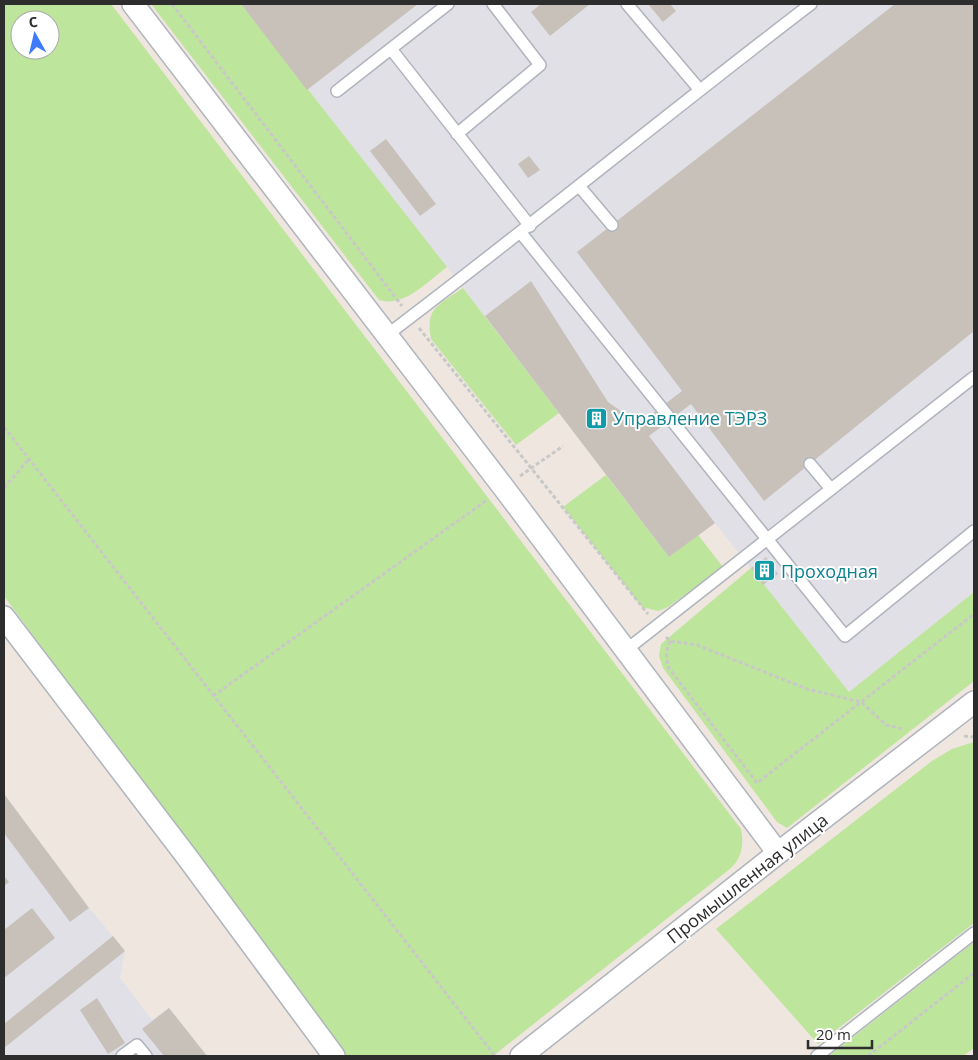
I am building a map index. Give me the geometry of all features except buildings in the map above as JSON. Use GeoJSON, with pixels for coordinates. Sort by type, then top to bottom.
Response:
{"type":"FeatureCollection","features":[{"type":"Feature","properties":{"kind":"street"},"geometry":{"type":"LineString","coordinates":[[133,4],[504,488],[778,853]]}},
{"type":"Feature","properties":{"kind":"street"},"geometry":{"type":"LineString","coordinates":[[4,617],[187,857],[334,1056]]}},
{"type":"Feature","properties":{"kind":"street","name":"Промышленная улица"},"geometry":{"type":"LineString","coordinates":[[526,1054],[778,853],[971,709]]}},
{"type":"Feature","properties":{"kind":"lane"},"geometry":{"type":"LineString","coordinates":[[337,91],[448,4]]}},
{"type":"Feature","properties":{"kind":"lane"},"geometry":{"type":"LineString","coordinates":[[458,134],[540,65],[493,4]]}},
{"type":"Feature","properties":{"kind":"lane"},"geometry":{"type":"LineString","coordinates":[[627,4],[699,89]]}},
{"type":"Feature","properties":{"kind":"lane"},"geometry":{"type":"LineString","coordinates":[[387,335],[525,230],[699,89],[811,4]]}},
{"type":"Feature","properties":{"kind":"lane"},"geometry":{"type":"LineString","coordinates":[[391,49],[458,134],[525,230],[845,636],[974,531]]}},
{"type":"Feature","properties":{"kind":"lane"},"geometry":{"type":"LineString","coordinates":[[579,186],[612,225]]}},
{"type":"Feature","properties":{"kind":"lane"},"geometry":{"type":"LineString","coordinates":[[626,650],[974,377]]}},
{"type":"Feature","properties":{"kind":"lane"},"geometry":{"type":"LineString","coordinates":[[810,464],[831,490]]}},
{"type":"Feature","properties":{"kind":"lane"},"geometry":{"type":"LineString","coordinates":[[817,1056],[974,933]]}},
{"type":"Feature","properties":{"kind":"lane"},"geometry":{"type":"LineString","coordinates":[[122,1056],[137,1045],[146,1056]]}},
{"type":"Feature","properties":{"kind":"path"},"geometry":{"type":"LineString","coordinates":[[4,427],[495,1056]]}},
{"type":"Feature","properties":{"kind":"path"},"geometry":{"type":"LineString","coordinates":[[213,696],[563,446]]}},
{"type":"Feature","properties":{"kind":"path"},"geometry":{"type":"LineString","coordinates":[[4,488],[29,459]]}},
{"type":"Feature","properties":{"kind":"path"},"geometry":{"type":"LineString","coordinates":[[905,729],[886,725],[861,702],[807,689],[697,645],[670,641],[666,653],[668,668],[757,783],[861,702],[974,614]]}},
{"type":"Feature","properties":{"kind":"path"},"geometry":{"type":"LineString","coordinates":[[868,1056],[974,973]]}},
{"type":"Feature","properties":{"kind":"shaded area"},"geometry":{"type":"Polygon","coordinates":[[[241,4],[974,4],[974,592],[849,692],[715,523],[669,557],[485,316],[241,4]]]}},
{"type":"Feature","properties":{"kind":"shaded area"},"geometry":{"type":"Polygon","coordinates":[[[4,794],[89,908],[125,951],[120,978],[152,1020],[169,1008],[207,1056],[4,1056],[4,794]]]}},
{"type":"Feature","properties":{"kind":"green space"},"geometry":{"type":"Polygon","coordinates":[[[4,4],[111,4],[741,829],[742,845],[740,855],[731,868],[493,1056],[345,1056],[4,596],[4,4]]]}},
{"type":"Feature","properties":{"kind":"green space"},"geometry":{"type":"Polygon","coordinates":[[[151,4],[241,4],[447,267],[424,286],[406,297],[398,300],[379,300],[151,4]]]}},
{"type":"Feature","properties":{"kind":"green space"},"geometry":{"type":"Polygon","coordinates":[[[463,288],[559,413],[516,445],[431,339],[430,320],[432,313],[441,303],[463,288]]]}},
{"type":"Feature","properties":{"kind":"green space"},"geometry":{"type":"Polygon","coordinates":[[[606,475],[669,557],[698,535],[723,567],[668,607],[658,611],[642,607],[563,507],[606,475]]]}},
{"type":"Feature","properties":{"kind":"green space"},"geometry":{"type":"Polygon","coordinates":[[[751,568],[849,692],[974,592],[974,681],[787,828],[777,822],[663,668],[659,656],[661,644],[751,568]]]}},
{"type":"Feature","properties":{"kind":"green space"},"geometry":{"type":"Polygon","coordinates":[[[974,742],[974,923],[818,1044],[716,929],[932,761],[952,749],[974,742]]]}},
{"type":"Feature","properties":{"kind":"green space"},"geometry":{"type":"Polygon","coordinates":[[[974,942],[974,1048],[963,1056],[829,1056],[974,942]]]}},
{"type":"Feature","properties":{"kind":"place","name":"Управление ТЭРЗ"},"geometry":{"type":"Point","coordinates":[597,418]}},
{"type":"Feature","properties":{"kind":"place","name":"Проходная"},"geometry":{"type":"Point","coordinates":[765,571]}}]}
